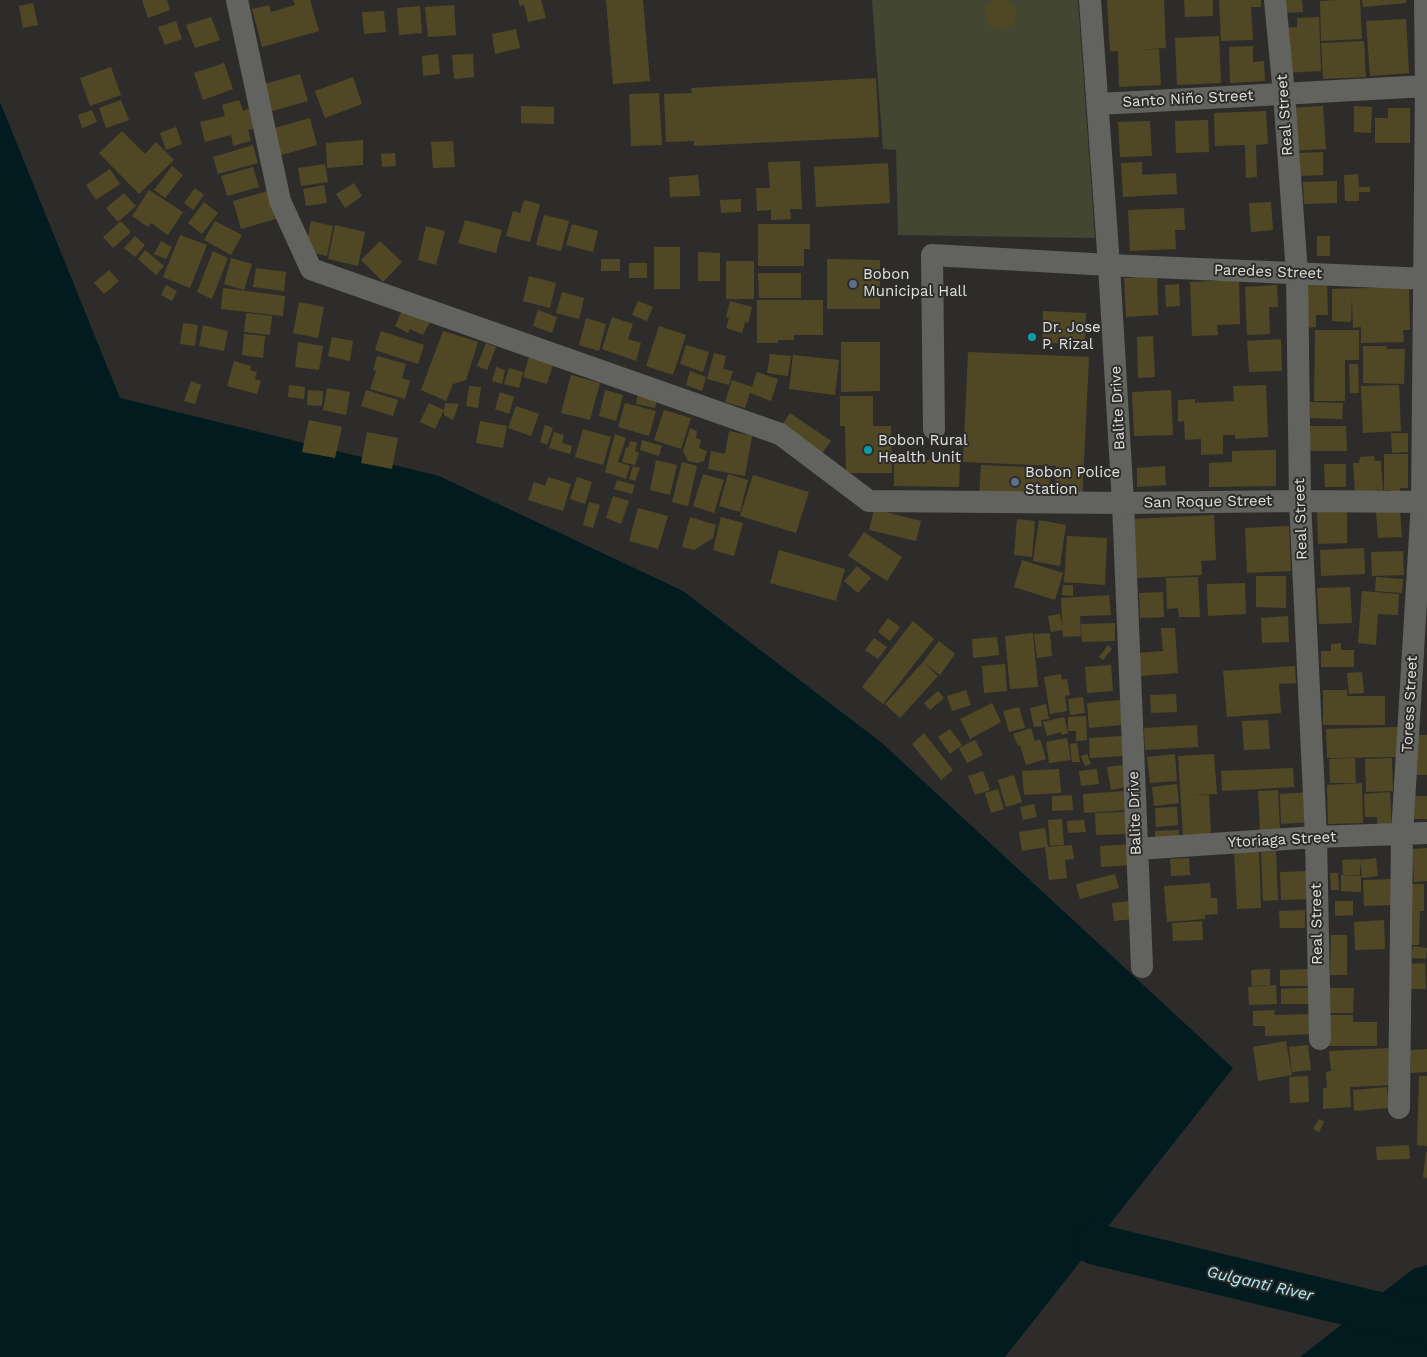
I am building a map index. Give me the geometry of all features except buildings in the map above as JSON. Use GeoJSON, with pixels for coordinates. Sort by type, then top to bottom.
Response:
{"type":"FeatureCollection","features":[{"type":"Feature","properties":{"kind":"street","name":"San Roque Street"},"geometry":{"type":"LineString","coordinates":[[236,0],[280,201],[310,269],[780,434],[870,501],[1123,503],[1424,502]]}},
{"type":"Feature","properties":{"kind":"street","name":"Balite Drive"},"geometry":{"type":"LineString","coordinates":[[1090,0],[1099,104],[1123,503],[1142,967]]}},
{"type":"Feature","properties":{"kind":"street","name":"Real Street"},"geometry":{"type":"LineString","coordinates":[[1275,0],[1297,273],[1300,501],[1316,837],[1320,1039]]}},
{"type":"Feature","properties":{"kind":"street","name":"Toress Street"},"geometry":{"type":"LineString","coordinates":[[1399,1108],[1402,835],[1424,502],[1427,86],[1425,0]]}},
{"type":"Feature","properties":{"kind":"street","name":"Santo Niño Street"},"geometry":{"type":"LineString","coordinates":[[1099,104],[1427,86]]}},
{"type":"Feature","properties":{"kind":"street","name":"Paredes Street"},"geometry":{"type":"LineString","coordinates":[[934,428],[932,255],[1426,279]]}},
{"type":"Feature","properties":{"kind":"street","name":"Ytoriaga Street"},"geometry":{"type":"LineString","coordinates":[[1136,849],[1316,837],[1427,834]]}},
{"type":"Feature","properties":{"kind":"green space"},"geometry":{"type":"Polygon","coordinates":[[[872,0],[1078,0],[1095,238],[898,235],[896,150],[883,149],[872,0]]]}},
{"type":"Feature","properties":{"kind":"water"},"geometry":{"type":"Polygon","coordinates":[[[0,102],[120,398],[439,476],[683,591],[882,743],[1233,1068],[1005,1357],[0,1357],[0,102]]]}},
{"type":"Feature","properties":{"kind":"water"},"geometry":{"type":"Polygon","coordinates":[[[1427,1265],[1427,1357],[1300,1357],[1413,1269],[1427,1265]]]}},
{"type":"Feature","properties":{"kind":"waterway","name":"Gulganti River"},"geometry":{"type":"LineString","coordinates":[[1094,1244],[1427,1324]]}},
{"type":"Feature","properties":{"kind":"place","name":"Bobon Municipal Hall"},"geometry":{"type":"Point","coordinates":[853,284]}},
{"type":"Feature","properties":{"kind":"place","name":"Dr. Jose P. Rizal"},"geometry":{"type":"Point","coordinates":[1032,337]}},
{"type":"Feature","properties":{"kind":"place","name":"Bobon Rural Health Unit"},"geometry":{"type":"Point","coordinates":[868,450]}},
{"type":"Feature","properties":{"kind":"place","name":"Bobon Police Station"},"geometry":{"type":"Point","coordinates":[1015,482]}}]}
